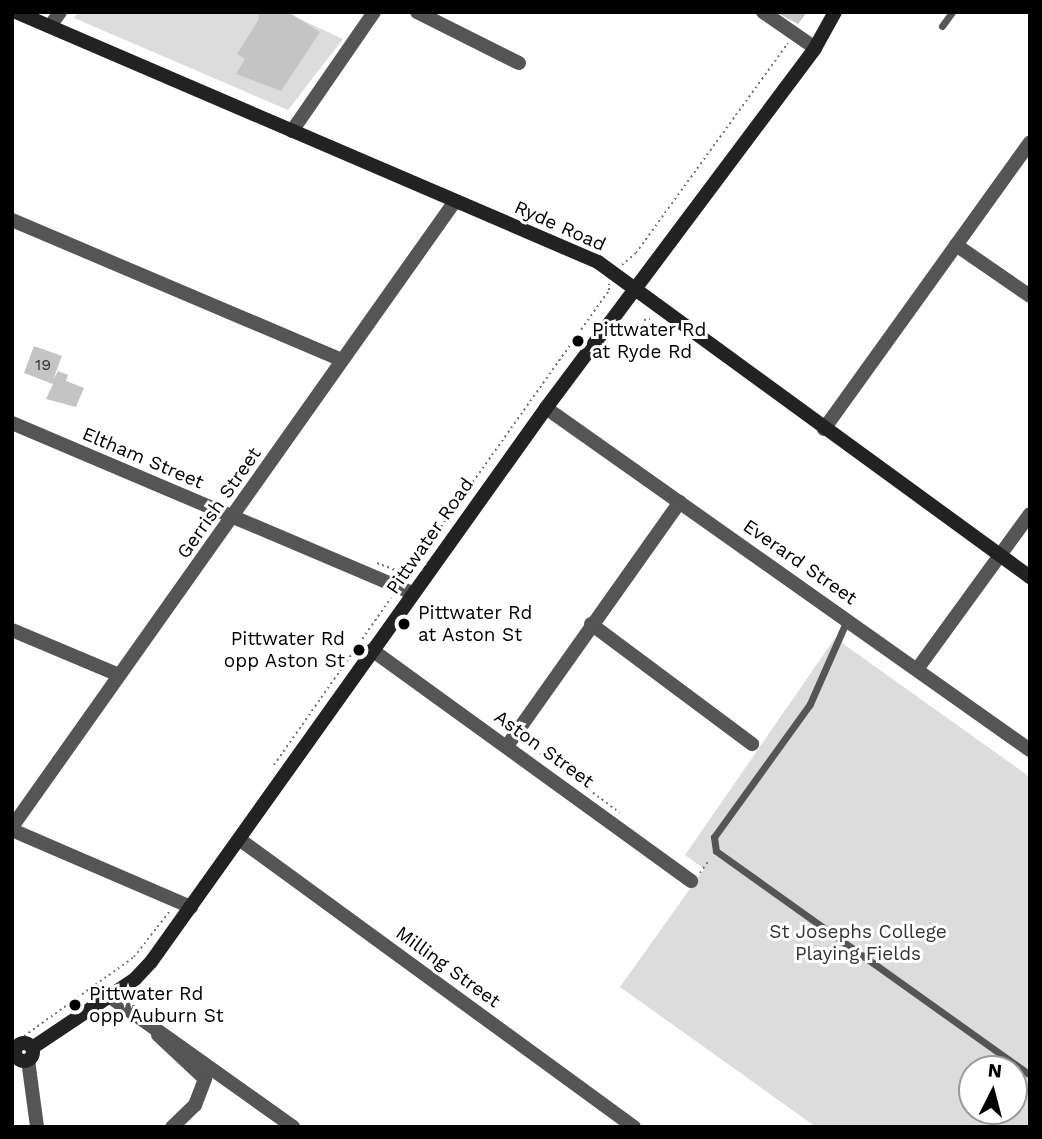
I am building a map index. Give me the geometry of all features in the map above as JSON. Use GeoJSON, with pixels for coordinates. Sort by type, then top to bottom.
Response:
{"type":"FeatureCollection","features":[{"type":"Feature","properties":{"kind":"main road","name":"Ryde Road"},"geometry":{"type":"LineString","coordinates":[[16,12],[598,262],[1030,577]]}},
{"type":"Feature","properties":{"kind":"main road","name":"Pittwater Road"},"geometry":{"type":"LineString","coordinates":[[22,1053],[144,970],[546,408],[637,290],[839,15]]}},
{"type":"Feature","properties":{"kind":"street"},"geometry":{"type":"LineString","coordinates":[[50,26],[60,12]]}},
{"type":"Feature","properties":{"kind":"street"},"geometry":{"type":"LineString","coordinates":[[292,131],[374,12]]}},
{"type":"Feature","properties":{"kind":"street"},"geometry":{"type":"LineString","coordinates":[[417,12],[519,63]]}},
{"type":"Feature","properties":{"kind":"street"},"geometry":{"type":"LineString","coordinates":[[763,12],[815,48]]}},
{"type":"Feature","properties":{"kind":"street"},"geometry":{"type":"LineString","coordinates":[[824,429],[1030,142]]}},
{"type":"Feature","properties":{"kind":"street","name":"Gerrish Street"},"geometry":{"type":"LineString","coordinates":[[12,828],[455,201]]}},
{"type":"Feature","properties":{"kind":"street"},"geometry":{"type":"LineString","coordinates":[[12,220],[342,360]]}},
{"type":"Feature","properties":{"kind":"street"},"geometry":{"type":"LineString","coordinates":[[956,245],[1030,296]]}},
{"type":"Feature","properties":{"kind":"street","name":"Everard Street"},"geometry":{"type":"LineString","coordinates":[[546,408],[918,668],[1030,750]]}},
{"type":"Feature","properties":{"kind":"street","name":"Eltham Street"},"geometry":{"type":"LineString","coordinates":[[12,423],[413,593]]}},
{"type":"Feature","properties":{"kind":"street"},"geometry":{"type":"LineString","coordinates":[[507,746],[680,502]]}},
{"type":"Feature","properties":{"kind":"street"},"geometry":{"type":"LineString","coordinates":[[918,668],[1030,514]]}},
{"type":"Feature","properties":{"kind":"street"},"geometry":{"type":"LineString","coordinates":[[591,624],[752,744]]}},
{"type":"Feature","properties":{"kind":"street"},"geometry":{"type":"LineString","coordinates":[[12,630],[119,675]]}},
{"type":"Feature","properties":{"kind":"street","name":"Aston Street"},"geometry":{"type":"LineString","coordinates":[[372,650],[695,877]]}},
{"type":"Feature","properties":{"kind":"street"},"geometry":{"type":"LineString","coordinates":[[12,828],[191,907]]}},
{"type":"Feature","properties":{"kind":"street","name":"Milling Street"},"geometry":{"type":"LineString","coordinates":[[239,839],[634,1127]]}},
{"type":"Feature","properties":{"kind":"street"},"geometry":{"type":"LineString","coordinates":[[109,996],[293,1127]]}},
{"type":"Feature","properties":{"kind":"street"},"geometry":{"type":"LineString","coordinates":[[149,1022],[169,1049],[205,1079],[195,1105],[172,1127]]}},
{"type":"Feature","properties":{"kind":"street"},"geometry":{"type":"LineString","coordinates":[[22,1053],[37,1127]]}},
{"type":"Feature","properties":{"kind":"lane"},"geometry":{"type":"LineString","coordinates":[[942,26],[952,12]]}},
{"type":"Feature","properties":{"kind":"lane"},"geometry":{"type":"LineString","coordinates":[[848,619],[810,705],[715,837],[716,851],[1030,1075]]}},
{"type":"Feature","properties":{"kind":"path"},"geometry":{"type":"LineString","coordinates":[[626,259],[636,253],[795,34]]}},
{"type":"Feature","properties":{"kind":"path"},"geometry":{"type":"LineString","coordinates":[[405,576],[609,290]]}},
{"type":"Feature","properties":{"kind":"path"},"geometry":{"type":"LineString","coordinates":[[644,320],[650,318]]}},
{"type":"Feature","properties":{"kind":"path"},"geometry":{"type":"LineString","coordinates":[[272,768],[391,598]]}},
{"type":"Feature","properties":{"kind":"path"},"geometry":{"type":"LineString","coordinates":[[695,877],[716,851]]}},
{"type":"Feature","properties":{"kind":"path"},"geometry":{"type":"LineString","coordinates":[[22,1053],[24,1032],[134,957],[169,912]]}},
{"type":"Feature","properties":{"kind":"green space"},"geometry":{"type":"Polygon","coordinates":[[[78,12],[285,12],[343,39],[288,110],[74,18],[78,12]]]}},
{"type":"Feature","properties":{"kind":"green space","name":"St Josephs College Playing Fields"},"geometry":{"type":"Polygon","coordinates":[[[835,638],[1030,777],[1030,1127],[816,1127],[620,987],[704,869],[685,855],[835,638]]]}},
{"type":"Feature","properties":{"kind":"building"},"geometry":{"type":"Polygon","coordinates":[[[258,12],[288,12],[320,32],[281,91],[236,74],[245,59],[237,54],[259,19],[258,12]]]}},
{"type":"Feature","properties":{"kind":"building"},"geometry":{"type":"Polygon","coordinates":[[[776,12],[807,12],[798,24],[776,12]]]}},
{"type":"Feature","properties":{"kind":"building"},"geometry":{"type":"Polygon","coordinates":[[[34,346],[62,356],[53,380],[58,371],[68,375],[66,381],[84,388],[76,407],[46,399],[53,384],[24,373],[34,346]]]}},
{"type":"Feature","properties":{"kind":"place","name":"Pittwater Rd at Ryde Rd"},"geometry":{"type":"Point","coordinates":[578,341]}},
{"type":"Feature","properties":{"kind":"place","name":"Pittwater Rd at Aston St"},"geometry":{"type":"Point","coordinates":[404,624]}},
{"type":"Feature","properties":{"kind":"place","name":"Pittwater Rd opp Aston St"},"geometry":{"type":"Point","coordinates":[359,650]}},
{"type":"Feature","properties":{"kind":"place","name":"Pittwater Rd opp Auburn St"},"geometry":{"type":"Point","coordinates":[75,1005]}}]}
